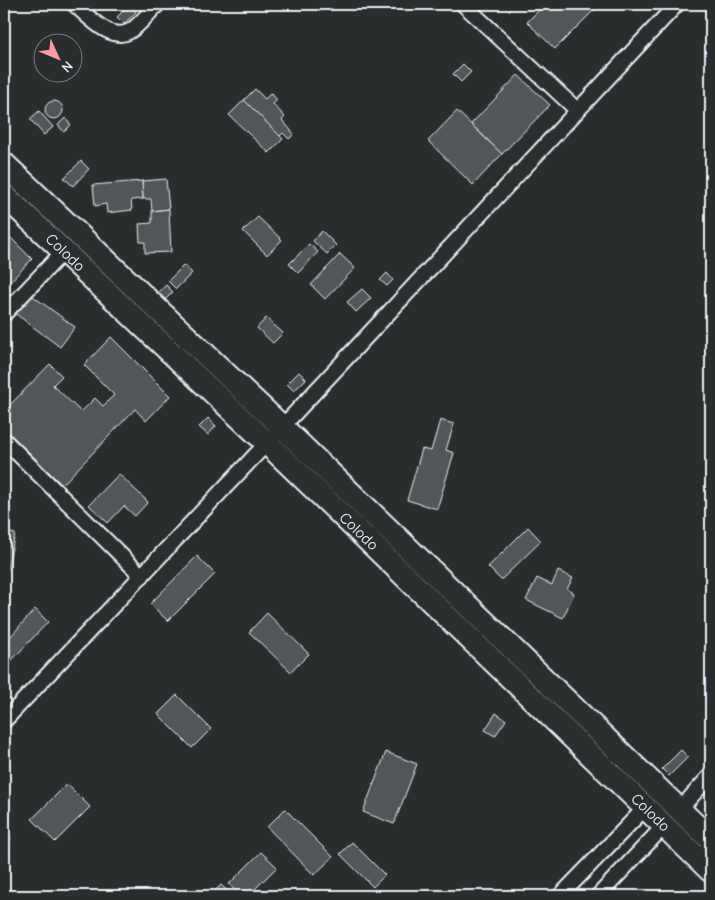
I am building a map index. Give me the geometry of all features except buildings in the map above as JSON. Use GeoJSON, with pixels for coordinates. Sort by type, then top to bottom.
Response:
{"type":"FeatureCollection","features":[{"type":"Feature","properties":{"kind":"main road","name":"Colodo"},"geometry":{"type":"LineString","coordinates":[[4,164],[282,427],[672,818],[711,871]]}},
{"type":"Feature","properties":{"kind":"main road","name":"Colodo"},"geometry":{"type":"LineString","coordinates":[[4,195],[267,443],[645,808],[672,818],[711,840]]}},
{"type":"Feature","properties":{"kind":"street"},"geometry":{"type":"LineString","coordinates":[[74,4],[100,27],[118,35],[129,32],[158,4]]}},
{"type":"Feature","properties":{"kind":"street"},"geometry":{"type":"LineString","coordinates":[[463,4],[578,110]]}},
{"type":"Feature","properties":{"kind":"street"},"geometry":{"type":"LineString","coordinates":[[4,721],[267,443],[677,4]]}},
{"type":"Feature","properties":{"kind":"street"},"geometry":{"type":"LineString","coordinates":[[4,314],[64,251]]}},
{"type":"Feature","properties":{"kind":"street"},"geometry":{"type":"LineString","coordinates":[[4,440],[142,576]]}},
{"type":"Feature","properties":{"kind":"street"},"geometry":{"type":"LineString","coordinates":[[598,896],[711,775]]}},
{"type":"Feature","properties":{"kind":"street"},"geometry":{"type":"LineString","coordinates":[[560,896],[645,808]]}}]}
